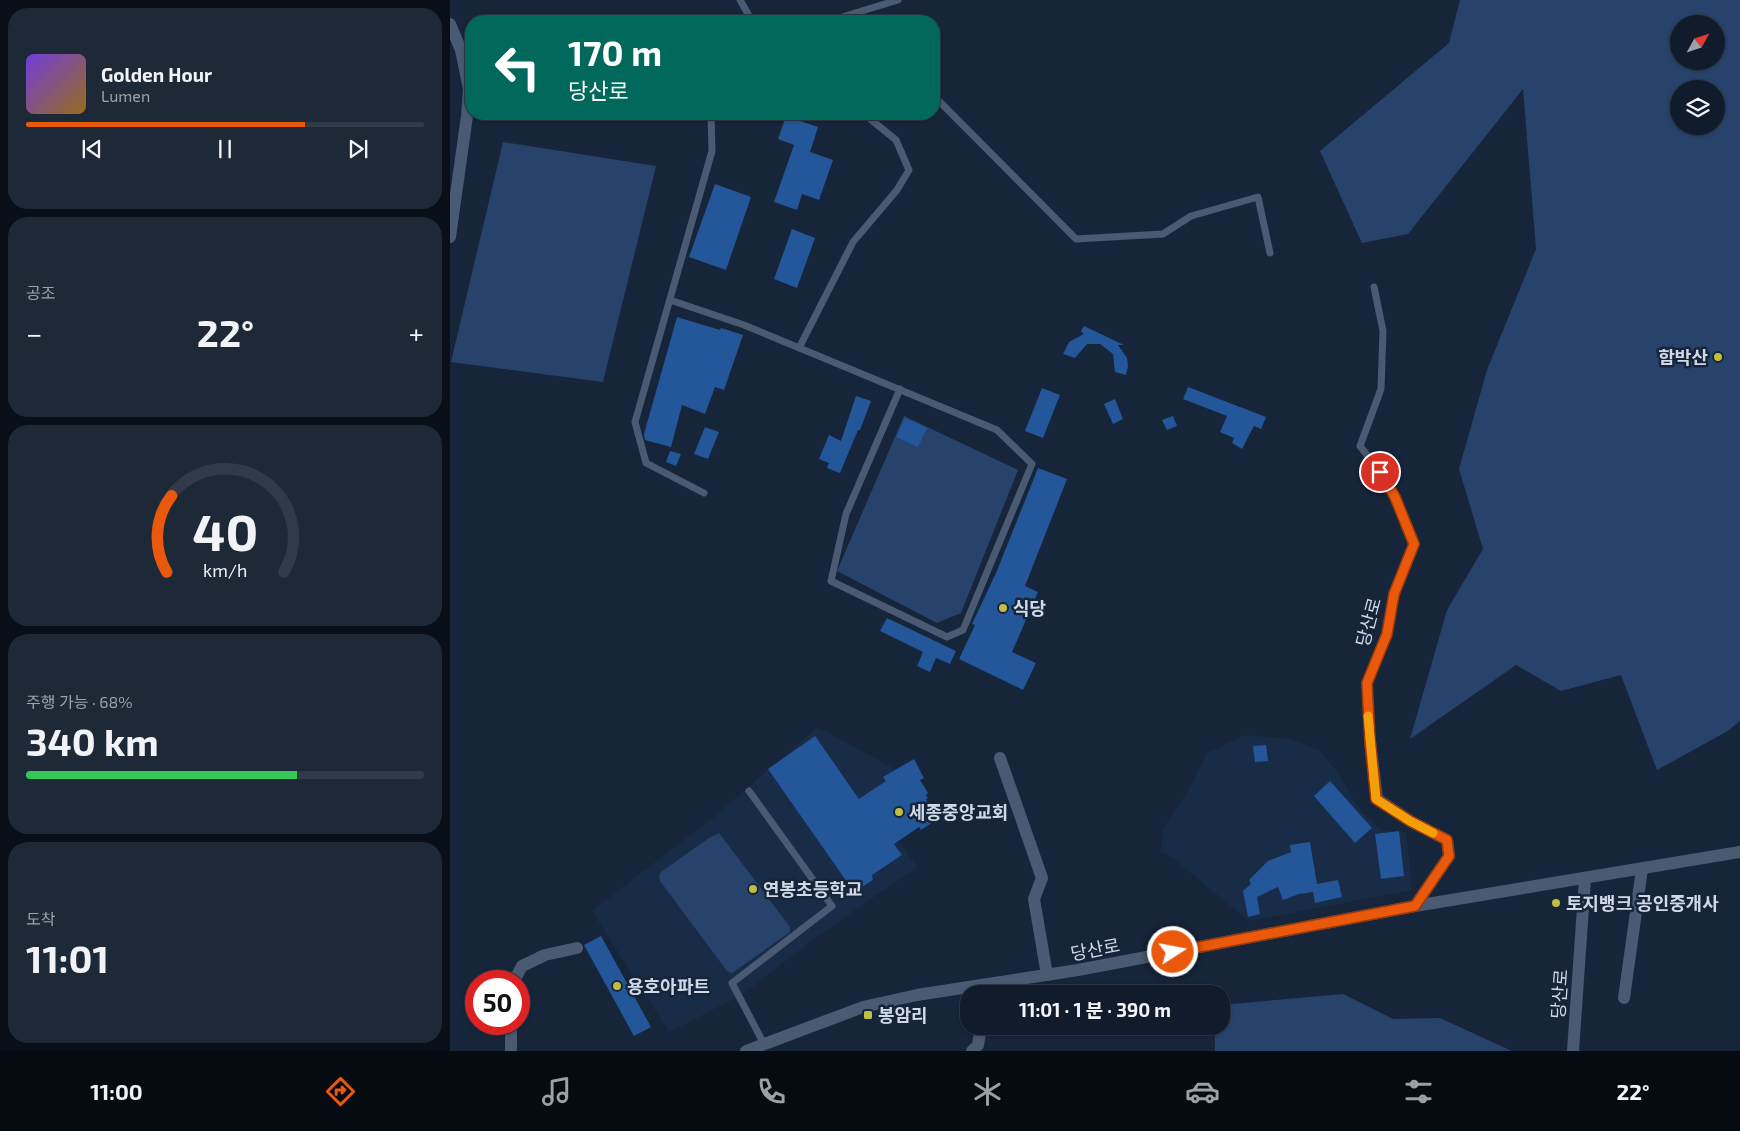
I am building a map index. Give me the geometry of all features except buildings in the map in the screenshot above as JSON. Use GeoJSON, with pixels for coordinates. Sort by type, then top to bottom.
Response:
{"type":"FeatureCollection","features":[{"type":"Feature","properties":{"kind":"street"},"geometry":{"type":"LineString","coordinates":[[450,24],[461,50],[465,70]]}},
{"type":"Feature","properties":{"kind":"street"},"geometry":{"type":"LineString","coordinates":[[450,237],[467,120]]}},
{"type":"Feature","properties":{"kind":"street","name":"당산로"},"geometry":{"type":"LineString","coordinates":[[1370,742],[1376,799],[1410,821],[1447,840],[1449,856],[1415,906]]}},
{"type":"Feature","properties":{"kind":"street"},"geometry":{"type":"LineString","coordinates":[[1000,758],[1042,878],[1034,899],[1047,976]]}},
{"type":"Feature","properties":{"kind":"street","name":"당산로"},"geometry":{"type":"LineString","coordinates":[[1003,985],[1415,906],[1740,852]]}},
{"type":"Feature","properties":{"kind":"street"},"geometry":{"type":"LineString","coordinates":[[1624,998],[1642,869]]}},
{"type":"Feature","properties":{"kind":"street","name":"당산로"},"geometry":{"type":"LineString","coordinates":[[1573,1051],[1585,879]]}},
{"type":"Feature","properties":{"kind":"street"},"geometry":{"type":"LineString","coordinates":[[520,970],[522,966],[545,955],[576,948]]}},
{"type":"Feature","properties":{"kind":"street","name":"당산로"},"geometry":{"type":"LineString","coordinates":[[746,1051],[863,1007],[917,994],[960,991]]}},
{"type":"Feature","properties":{"kind":"street"},"geometry":{"type":"LineString","coordinates":[[511,1035],[511,1051]]}},
{"type":"Feature","properties":{"kind":"street"},"geometry":{"type":"LineString","coordinates":[[972,1051],[978,1045],[980,1035]]}},
{"type":"Feature","properties":{"kind":"lane"},"geometry":{"type":"LineString","coordinates":[[740,0],[749,15]]}},
{"type":"Feature","properties":{"kind":"lane"},"geometry":{"type":"LineString","coordinates":[[849,15],[898,0]]}},
{"type":"Feature","properties":{"kind":"lane"},"geometry":{"type":"LineString","coordinates":[[940,102],[1076,239],[1164,234],[1191,216],[1258,197],[1270,253]]}},
{"type":"Feature","properties":{"kind":"lane"},"geometry":{"type":"LineString","coordinates":[[704,493],[646,463],[635,422],[712,151],[712,120]]}},
{"type":"Feature","properties":{"kind":"lane"},"geometry":{"type":"LineString","coordinates":[[799,348],[853,242],[897,190],[909,170],[896,140],[871,120]]}},
{"type":"Feature","properties":{"kind":"lane","name":"당산로"},"geometry":{"type":"LineString","coordinates":[[1370,742],[1367,683],[1387,634],[1394,594],[1414,544],[1395,497],[1380,472],[1360,446],[1381,389],[1383,331],[1374,287]]}},
{"type":"Feature","properties":{"kind":"lane"},"geometry":{"type":"LineString","coordinates":[[670,300],[744,324],[799,348],[900,389],[997,430],[1032,464],[963,630],[947,637],[831,581],[846,514],[900,389]]}},
{"type":"Feature","properties":{"kind":"lane"},"geometry":{"type":"LineString","coordinates":[[749,791],[832,906],[732,983],[764,1044]]}},
{"type":"Feature","properties":{"kind":"shaded area"},"geometry":{"type":"Polygon","coordinates":[[[1460,0],[1740,0],[1740,721],[1726,732],[1657,770],[1621,675],[1561,691],[1516,665],[1410,739],[1447,610],[1483,549],[1459,469],[1487,370],[1536,249],[1523,89],[1408,234],[1362,243],[1320,151],[1449,43],[1460,0]]]}},
{"type":"Feature","properties":{"kind":"shaded area"},"geometry":{"type":"Polygon","coordinates":[[[503,142],[656,166],[603,382],[451,362],[503,142]]]}},
{"type":"Feature","properties":{"kind":"shaded area"},"geometry":{"type":"Polygon","coordinates":[[[904,416],[1018,470],[961,613],[937,623],[837,571],[904,416]]]}},
{"type":"Feature","properties":{"kind":"shaded area","name":"연봉초등학교"},"geometry":{"type":"Polygon","coordinates":[[[818,727],[894,769],[914,759],[924,778],[877,810],[917,867],[818,936],[740,996],[669,1032],[592,911],[715,816],[818,727]]]}},
{"type":"Feature","properties":{"kind":"shaded area"},"geometry":{"type":"Polygon","coordinates":[[[1245,735],[1289,739],[1319,750],[1339,774],[1358,807],[1381,831],[1406,832],[1412,890],[1249,921],[1173,858],[1160,852],[1164,827],[1191,786],[1206,754],[1245,735]]]}},
{"type":"Feature","properties":{"kind":"shaded area"},"geometry":{"type":"Polygon","coordinates":[[[719,833],[790,927],[790,932],[732,973],[727,971],[660,881],[659,876],[661,872],[719,833]]]}},
{"type":"Feature","properties":{"kind":"shaded area"},"geometry":{"type":"Polygon","coordinates":[[[1343,994],[1393,1019],[1440,1018],[1512,1051],[1215,1051],[1215,1035],[1230,1035],[1230,1004],[1343,994]]]}},
{"type":"Feature","properties":{"kind":"slow traffic"},"geometry":{"type":"LineString","coordinates":[[1368,716],[1376,799],[1433,833]]}},
{"type":"Feature","properties":{"kind":"place","name":"함박산"},"geometry":{"type":"Point","coordinates":[1718,357]}},
{"type":"Feature","properties":{"kind":"place","name":"식당"},"geometry":{"type":"Point","coordinates":[1003,608]}},
{"type":"Feature","properties":{"kind":"place","name":"세종중앙교회"},"geometry":{"type":"Point","coordinates":[899,812]}},
{"type":"Feature","properties":{"kind":"place","name":"연봉초등학교"},"geometry":{"type":"Point","coordinates":[753,889]}},
{"type":"Feature","properties":{"kind":"place","name":"토지뱅크 공인중개사"},"geometry":{"type":"Point","coordinates":[1556,903]}},
{"type":"Feature","properties":{"kind":"place","name":"용호아파트"},"geometry":{"type":"Point","coordinates":[617,986]}},
{"type":"Feature","properties":{"kind":"place","name":"봉암리"},"geometry":{"type":"Point","coordinates":[868,1015]}},
{"type":"Feature","properties":{"kind":"route"},"geometry":{"type":"LineString","coordinates":[[1173,952],[1415,906],[1449,856],[1447,840],[1410,821],[1376,799],[1370,742],[1367,683],[1387,634],[1394,594],[1414,544],[1395,497],[1380,472]]}}]}
